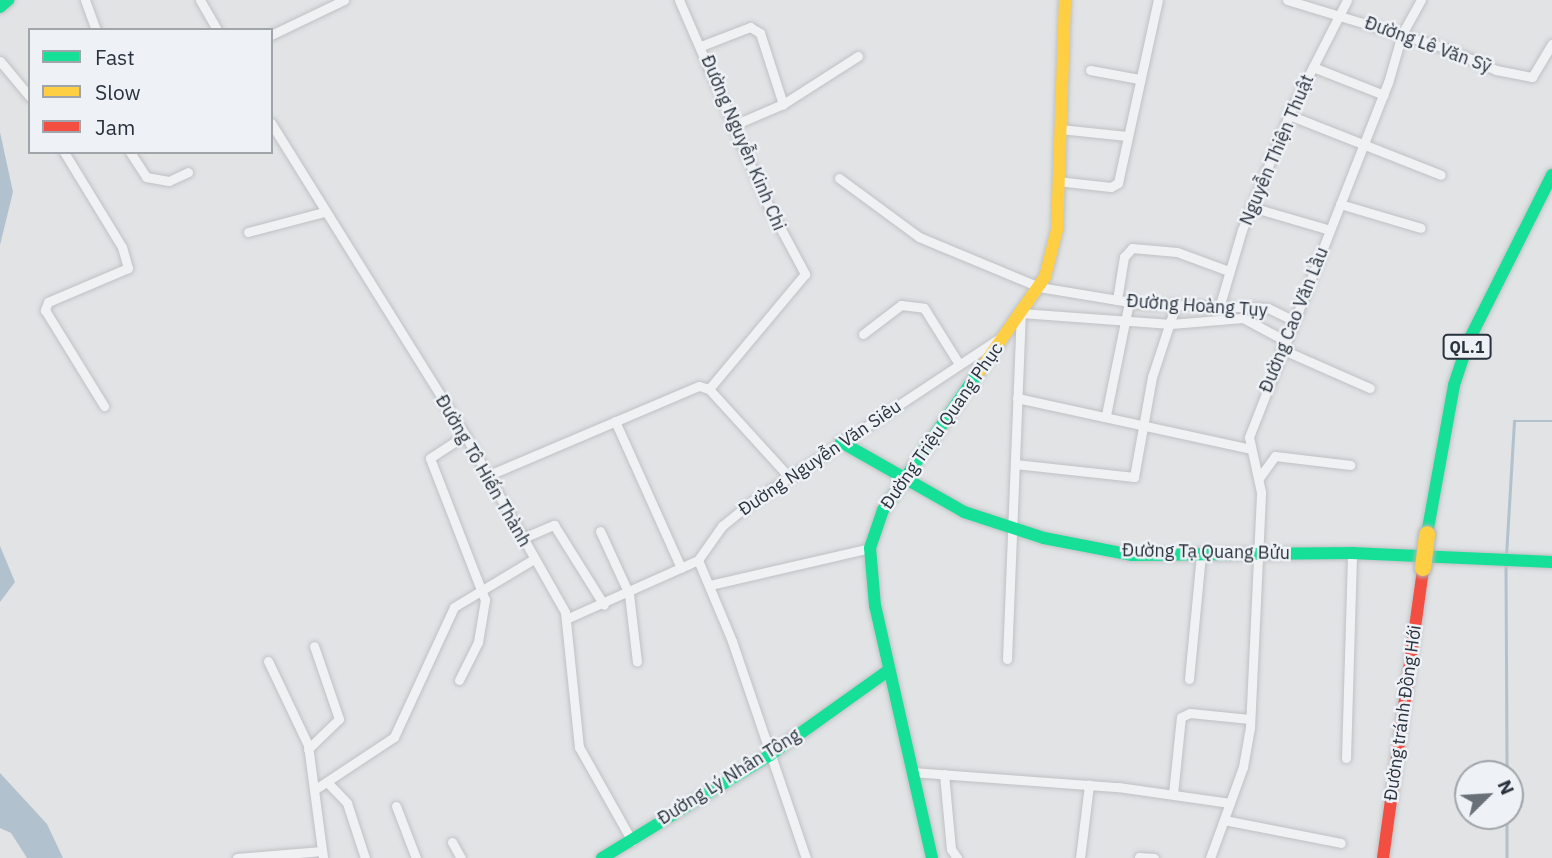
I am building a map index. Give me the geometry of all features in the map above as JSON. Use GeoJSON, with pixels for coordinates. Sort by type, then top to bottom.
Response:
{"type":"FeatureCollection","features":[{"type":"Feature","properties":{"kind":"main road"},"geometry":{"type":"LineString","coordinates":[[0,7],[8,0]]}},
{"type":"Feature","properties":{"kind":"main road","name":"Đường Triệu Quang Phục"},"geometry":{"type":"LineString","coordinates":[[932,858],[889,670],[868,564],[870,548],[883,510],[902,480],[1039,288],[1056,243],[1065,0]]}},
{"type":"Feature","properties":{"kind":"main road","name":"Đường tránh Đồng Hới"},"geometry":{"type":"LineString","coordinates":[[1383,858],[1427,534],[1454,385],[1469,340],[1552,175]]}},
{"type":"Feature","properties":{"kind":"main road","name":"Đường Tạ Quang Bửu"},"geometry":{"type":"LineString","coordinates":[[841,442],[902,480],[964,512],[1013,527],[1132,555],[1352,553],[1552,562]]}},
{"type":"Feature","properties":{"kind":"main road","name":"Đường Lý Nhân Tông"},"geometry":{"type":"LineString","coordinates":[[602,858],[632,841],[665,815],[770,755],[889,670]]}},
{"type":"Feature","properties":{"kind":"street"},"geometry":{"type":"LineString","coordinates":[[85,0],[95,28]]}},
{"type":"Feature","properties":{"kind":"street"},"geometry":{"type":"LineString","coordinates":[[200,0],[216,28]]}},
{"type":"Feature","properties":{"kind":"street"},"geometry":{"type":"LineString","coordinates":[[273,34],[344,0]]}},
{"type":"Feature","properties":{"kind":"street","name":"Đường Nguyễn Kinh Chi"},"geometry":{"type":"LineString","coordinates":[[679,0],[804,274],[709,389]]}},
{"type":"Feature","properties":{"kind":"street"},"geometry":{"type":"LineString","coordinates":[[1057,181],[1115,186],[1158,0]]}},
{"type":"Feature","properties":{"kind":"street","name":"Đường Lê Văn Sỹ"},"geometry":{"type":"LineString","coordinates":[[1287,0],[1402,34],[1496,71],[1532,77],[1552,44]]}},
{"type":"Feature","properties":{"kind":"street","name":"Nguyễn Thiện Thuật"},"geometry":{"type":"LineString","coordinates":[[1218,319],[1229,271],[1251,207],[1289,115],[1347,0]]}},
{"type":"Feature","properties":{"kind":"street","name":"Đường Cao Văn Lầu"},"geometry":{"type":"LineString","coordinates":[[1250,449],[1291,318],[1301,310],[1361,146],[1384,95],[1402,34],[1422,0]]}},
{"type":"Feature","properties":{"kind":"street"},"geometry":{"type":"LineString","coordinates":[[701,47],[746,28],[757,30],[783,104]]}},
{"type":"Feature","properties":{"kind":"street"},"geometry":{"type":"LineString","coordinates":[[734,125],[783,104],[858,57]]}},
{"type":"Feature","properties":{"kind":"street"},"geometry":{"type":"LineString","coordinates":[[0,61],[28,95]]}},
{"type":"Feature","properties":{"kind":"street"},"geometry":{"type":"LineString","coordinates":[[1313,67],[1384,95]]}},
{"type":"Feature","properties":{"kind":"street"},"geometry":{"type":"LineString","coordinates":[[1090,71],[1139,79]]}},
{"type":"Feature","properties":{"kind":"street"},"geometry":{"type":"LineString","coordinates":[[1289,115],[1361,146],[1441,175]]}},
{"type":"Feature","properties":{"kind":"street","name":"Đường Tô Hiến Thành"},"geometry":{"type":"LineString","coordinates":[[273,126],[489,475],[566,619],[579,747],[632,841]]}},
{"type":"Feature","properties":{"kind":"street"},"geometry":{"type":"LineString","coordinates":[[1060,130],[1127,136]]}},
{"type":"Feature","properties":{"kind":"street"},"geometry":{"type":"LineString","coordinates":[[65,154],[122,247],[128,268],[48,302],[45,310],[104,406]]}},
{"type":"Feature","properties":{"kind":"street"},"geometry":{"type":"LineString","coordinates":[[131,154],[146,177],[169,181],[188,172]]}},
{"type":"Feature","properties":{"kind":"street","name":"Đường Hoàng Tụy"},"geometry":{"type":"LineString","coordinates":[[839,178],[919,237],[1039,288],[1129,302],[1268,308],[1291,318]]}},
{"type":"Feature","properties":{"kind":"street"},"geometry":{"type":"LineString","coordinates":[[1340,204],[1421,228]]}},
{"type":"Feature","properties":{"kind":"street"},"geometry":{"type":"LineString","coordinates":[[1251,207],[1330,230]]}},
{"type":"Feature","properties":{"kind":"street"},"geometry":{"type":"LineString","coordinates":[[248,233],[324,212]]}},
{"type":"Feature","properties":{"kind":"street"},"geometry":{"type":"LineString","coordinates":[[1117,300],[1124,257],[1132,248],[1177,253],[1229,271]]}},
{"type":"Feature","properties":{"kind":"street"},"geometry":{"type":"LineString","coordinates":[[1106,415],[1129,302]]}},
{"type":"Feature","properties":{"kind":"street"},"geometry":{"type":"LineString","coordinates":[[1015,464],[1134,477],[1152,377],[1176,304]]}},
{"type":"Feature","properties":{"kind":"street"},"geometry":{"type":"LineString","coordinates":[[863,334],[901,305],[924,308],[959,364]]}},
{"type":"Feature","properties":{"kind":"street"},"geometry":{"type":"LineString","coordinates":[[1007,659],[1021,313],[1171,324],[1243,318],[1283,345],[1370,388]]}},
{"type":"Feature","properties":{"kind":"street","name":"Đường Nguyễn Văn Siêu"},"geometry":{"type":"LineString","coordinates":[[566,619],[604,606],[698,559],[722,526],[789,477],[1005,335]]}},
{"type":"Feature","properties":{"kind":"street"},"geometry":{"type":"LineString","coordinates":[[489,475],[699,386],[709,389],[789,477]]}},
{"type":"Feature","properties":{"kind":"street"},"geometry":{"type":"LineString","coordinates":[[1017,398],[1106,415],[1250,449],[1259,478],[1259,623],[1250,719],[1243,767],[1211,858]]}},
{"type":"Feature","properties":{"kind":"street"},"geometry":{"type":"LineString","coordinates":[[615,421],[681,568]]}},
{"type":"Feature","properties":{"kind":"street"},"geometry":{"type":"LineString","coordinates":[[459,680],[478,642],[483,587],[430,458],[465,435]]}},
{"type":"Feature","properties":{"kind":"street"},"geometry":{"type":"LineString","coordinates":[[1259,478],[1275,456],[1350,465]]}},
{"type":"Feature","properties":{"kind":"street"},"geometry":{"type":"LineString","coordinates":[[523,538],[554,525],[604,606]]}},
{"type":"Feature","properties":{"kind":"street"},"geometry":{"type":"LineString","coordinates":[[600,531],[629,594],[637,662]]}},
{"type":"Feature","properties":{"kind":"street"},"geometry":{"type":"LineString","coordinates":[[710,585],[870,548]]}},
{"type":"Feature","properties":{"kind":"street"},"geometry":{"type":"LineString","coordinates":[[1346,758],[1352,553]]}},
{"type":"Feature","properties":{"kind":"street"},"geometry":{"type":"LineString","coordinates":[[1189,679],[1201,554]]}},
{"type":"Feature","properties":{"kind":"street"},"geometry":{"type":"LineString","coordinates":[[314,790],[394,737],[451,611],[483,587],[534,559]]}},
{"type":"Feature","properties":{"kind":"street"},"geometry":{"type":"LineString","coordinates":[[698,559],[710,585],[806,858]]}},
{"type":"Feature","properties":{"kind":"street"},"geometry":{"type":"LineString","coordinates":[[308,749],[339,719],[314,646]]}},
{"type":"Feature","properties":{"kind":"street"},"geometry":{"type":"LineString","coordinates":[[237,858],[322,854],[308,749],[268,661]]}},
{"type":"Feature","properties":{"kind":"street"},"geometry":{"type":"LineString","coordinates":[[1173,794],[1185,714],[1250,719]]}},
{"type":"Feature","properties":{"kind":"street"},"geometry":{"type":"LineString","coordinates":[[912,772],[1089,785],[1230,803]]}},
{"type":"Feature","properties":{"kind":"street"},"geometry":{"type":"LineString","coordinates":[[944,774],[951,849],[957,858]]}},
{"type":"Feature","properties":{"kind":"street"},"geometry":{"type":"LineString","coordinates":[[327,782],[347,803],[365,858]]}},
{"type":"Feature","properties":{"kind":"street"},"geometry":{"type":"LineString","coordinates":[[1080,858],[1089,785]]}},
{"type":"Feature","properties":{"kind":"street"},"geometry":{"type":"LineString","coordinates":[[396,806],[416,858]]}},
{"type":"Feature","properties":{"kind":"street"},"geometry":{"type":"LineString","coordinates":[[1224,820],[1341,843]]}},
{"type":"Feature","properties":{"kind":"street"},"geometry":{"type":"LineString","coordinates":[[452,842],[461,858]]}},
{"type":"Feature","properties":{"kind":"street"},"geometry":{"type":"LineString","coordinates":[[1139,857],[1154,858]]}},
{"type":"Feature","properties":{"kind":"water"},"geometry":{"type":"Polygon","coordinates":[[[0,132],[13,192],[0,245],[0,132]]]}},
{"type":"Feature","properties":{"kind":"water"},"geometry":{"type":"Polygon","coordinates":[[[0,546],[15,582],[0,602],[0,546]]]}},
{"type":"Feature","properties":{"kind":"water"},"geometry":{"type":"Polygon","coordinates":[[[0,773],[47,824],[63,858],[27,858],[11,833],[0,828],[0,773]]]}},
{"type":"Feature","properties":{"kind":"waterway"},"geometry":{"type":"LineString","coordinates":[[1506,556],[1514,421],[1552,421]]}},
{"type":"Feature","properties":{"kind":"waterway"},"geometry":{"type":"LineString","coordinates":[[1506,566],[1507,760]]}},
{"type":"Feature","properties":{"kind":"waterway"},"geometry":{"type":"LineString","coordinates":[[1507,830],[1507,858]]}},
{"type":"Feature","properties":{"kind":"traffic: fast"},"geometry":{"type":"LineString","coordinates":[[0,7],[8,0]]}},
{"type":"Feature","properties":{"kind":"traffic: fast"},"geometry":{"type":"LineString","coordinates":[[1427,534],[1454,385],[1469,340],[1552,175]]}},
{"type":"Feature","properties":{"kind":"traffic: fast"},"geometry":{"type":"LineString","coordinates":[[932,858],[875,606],[870,548],[883,510],[978,373]]}},
{"type":"Feature","properties":{"kind":"traffic: fast"},"geometry":{"type":"LineString","coordinates":[[841,442],[964,512],[1044,538],[1132,555],[1352,553],[1552,562]]}},
{"type":"Feature","properties":{"kind":"traffic: fast"},"geometry":{"type":"LineString","coordinates":[[602,858],[770,755],[889,670]]}},
{"type":"Feature","properties":{"kind":"traffic: slow"},"geometry":{"type":"LineString","coordinates":[[978,373],[1045,277],[1057,230],[1065,0]]}},
{"type":"Feature","properties":{"kind":"traffic: slow"},"geometry":{"type":"LineString","coordinates":[[1423,568],[1427,534]]}},
{"type":"Feature","properties":{"kind":"traffic: jam"},"geometry":{"type":"LineString","coordinates":[[1383,858],[1423,568]]}}]}
